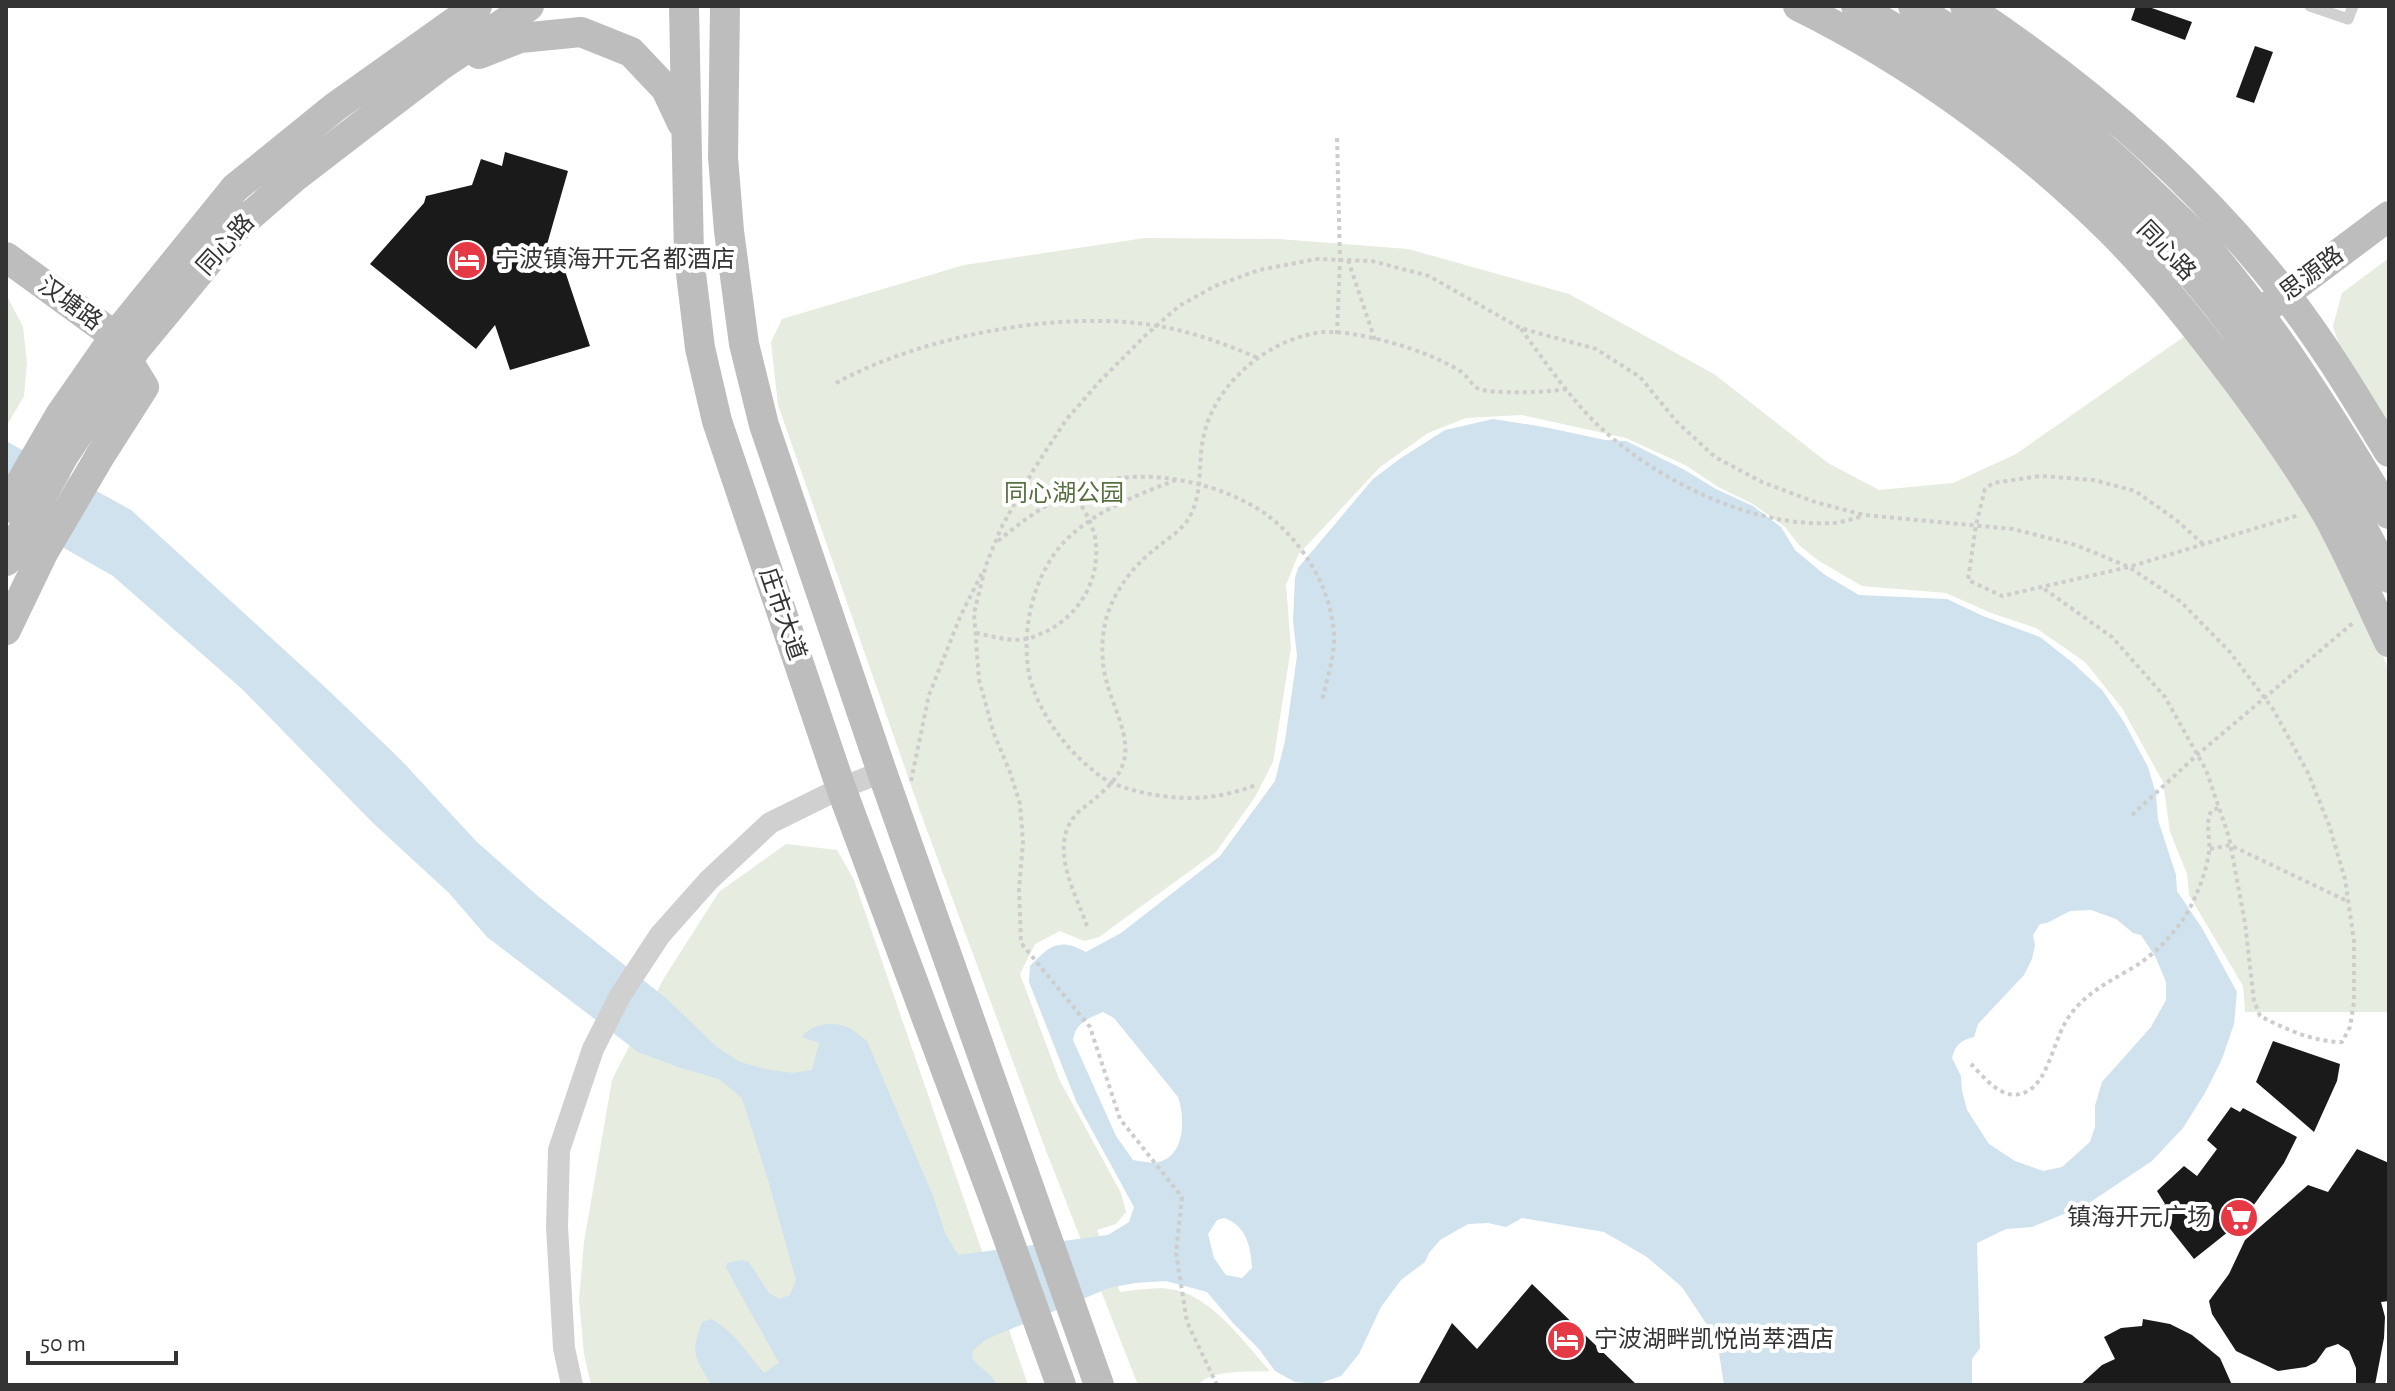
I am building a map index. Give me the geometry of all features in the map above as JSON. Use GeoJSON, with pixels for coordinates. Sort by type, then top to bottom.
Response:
{"type":"FeatureCollection","features":[{"type":"Feature","properties":{"kind":"street","name":"同心路"},"geometry":{"type":"LineString","coordinates":[[12,548],[126,349],[235,188],[335,107],[477,6]]}},
{"type":"Feature","properties":{"kind":"street","name":"同心路"},"geometry":{"type":"LineString","coordinates":[[6,508],[60,415],[126,349],[235,229],[296,176],[432,72],[529,6]]}},
{"type":"Feature","properties":{"kind":"street","name":"庄市大道"},"geometry":{"type":"LineString","coordinates":[[684,6],[689,257],[703,362],[717,421],[841,788],[1060,1382]]}},
{"type":"Feature","properties":{"kind":"street","name":"庄市大道"},"geometry":{"type":"LineString","coordinates":[[725,6],[723,157],[734,280],[744,344],[764,425],[882,772],[1099,1385]]}},
{"type":"Feature","properties":{"kind":"street"},"geometry":{"type":"LineString","coordinates":[[1798,6],[1926,81],[2030,156],[2112,232],[2196,326],[2268,424],[2328,517],[2389,642]]}},
{"type":"Feature","properties":{"kind":"street","name":"同心路"},"geometry":{"type":"LineString","coordinates":[[1856,6],[1979,82],[2050,137],[2247,323],[2343,436],[2389,514]]}},
{"type":"Feature","properties":{"kind":"street","name":"同心路"},"geometry":{"type":"LineString","coordinates":[[1913,6],[2004,65],[2075,122],[2137,178],[2206,248],[2389,578]]}},
{"type":"Feature","properties":{"kind":"street"},"geometry":{"type":"LineString","coordinates":[[1965,6],[2046,61],[2123,125],[2215,214],[2285,294],[2344,378],[2389,452]]}},
{"type":"Feature","properties":{"kind":"street"},"geometry":{"type":"LineString","coordinates":[[432,72],[520,38],[581,32],[631,52],[666,89],[686,133]]}},
{"type":"Feature","properties":{"kind":"street","name":"思源路"},"geometry":{"type":"LineString","coordinates":[[2247,323],[2389,216]]}},
{"type":"Feature","properties":{"kind":"street","name":"汉塘路"},"geometry":{"type":"LineString","coordinates":[[6,257],[126,349]]}},
{"type":"Feature","properties":{"kind":"street"},"geometry":{"type":"LineString","coordinates":[[6,630],[43,553],[144,387],[126,349]]}},
{"type":"Feature","properties":{"kind":"street"},"geometry":{"type":"LineString","coordinates":[[572,1385],[564,1348],[557,1227],[559,1150],[593,1049],[620,996],[660,935],[709,880],[770,823],[841,788],[882,772]]}},
{"type":"Feature","properties":{"kind":"lane"},"geometry":{"type":"LineString","coordinates":[[2310,6],[2348,19],[2353,6]]}},
{"type":"Feature","properties":{"kind":"path"},"geometry":{"type":"LineString","coordinates":[[1337,136],[1340,260],[1337,334]]}},
{"type":"Feature","properties":{"kind":"path"},"geometry":{"type":"LineString","coordinates":[[911,782],[929,695],[960,617],[1034,469],[1066,420],[1100,381],[1179,306],[1215,286],[1259,270],[1317,259],[1372,261],[1429,276],[1520,328],[1596,349],[1640,377],[1677,422],[1715,457],[1762,482],[1815,502],[1864,515],[2013,529],[2076,545],[2129,567],[2181,602],[2229,651],[2273,709],[2308,773],[2329,825],[2345,879],[2354,941],[2354,1002],[2350,1027],[2342,1042],[2329,1042],[2260,1016],[2254,1001],[2245,923],[2230,845],[2206,770],[2165,697],[2112,637],[2043,588]]}},
{"type":"Feature","properties":{"kind":"path"},"geometry":{"type":"LineString","coordinates":[[1348,260],[1375,340]]}},
{"type":"Feature","properties":{"kind":"path"},"geometry":{"type":"LineString","coordinates":[[836,383],[875,364],[932,344],[1030,325],[1106,321],[1156,326],[1223,343],[1258,358]]}},
{"type":"Feature","properties":{"kind":"path"},"geometry":{"type":"LineString","coordinates":[[1520,328],[1600,427],[1633,455],[1691,489],[1747,511],[1801,523],[1837,523],[1864,515]]}},
{"type":"Feature","properties":{"kind":"path"},"geometry":{"type":"LineString","coordinates":[[1087,926],[1064,860],[1064,841],[1073,818],[1111,782],[1124,763],[1125,741],[1106,679],[1104,627],[1115,597],[1132,570],[1190,516],[1199,486],[1203,438],[1214,407],[1232,381],[1258,358],[1287,340],[1319,333],[1375,340],[1434,356],[1463,373],[1478,388],[1490,391],[1552,393],[1567,389]]}},
{"type":"Feature","properties":{"kind":"path"},"geometry":{"type":"LineString","coordinates":[[2203,544],[2175,519],[2135,491],[2094,480],[2040,476],[1993,483],[1985,489],[1968,580],[2002,596],[2043,588],[2129,567],[2301,514]]}},
{"type":"Feature","properties":{"kind":"path"},"geometry":{"type":"LineString","coordinates":[[995,544],[1023,520],[1059,497],[1099,482],[1139,477],[1176,480],[1231,495],[1267,515],[1294,541],[1317,574],[1328,603],[1334,634],[1322,700]]}},
{"type":"Feature","properties":{"kind":"path"},"geometry":{"type":"LineString","coordinates":[[1176,480],[1132,498],[1090,521],[1064,542],[1042,572],[1032,601],[1027,640],[1029,675],[1047,719],[1069,748],[1093,771],[1111,782],[1143,792],[1179,797],[1219,796],[1256,785]]}},
{"type":"Feature","properties":{"kind":"path"},"geometry":{"type":"LineString","coordinates":[[976,633],[1027,640],[1051,629],[1073,613],[1089,590],[1096,566],[1095,537],[1074,491]]}},
{"type":"Feature","properties":{"kind":"path"},"geometry":{"type":"LineString","coordinates":[[986,565],[974,613],[979,680],[994,734],[1020,804],[1023,842],[1019,889],[1021,943],[1090,1027],[1120,1119],[1182,1197],[1176,1253],[1187,1322],[1217,1385]]}},
{"type":"Feature","properties":{"kind":"path"},"geometry":{"type":"LineString","coordinates":[[2132,815],[2197,755],[2356,621]]}},
{"type":"Feature","properties":{"kind":"path"},"geometry":{"type":"LineString","coordinates":[[1971,1064],[2001,1093],[2016,1096],[2029,1092],[2045,1071],[2063,1022],[2081,1000],[2136,966],[2159,947],[2186,914],[2204,874],[2210,849],[2208,816],[2212,810],[2219,808]]}},
{"type":"Feature","properties":{"kind":"path"},"geometry":{"type":"LineString","coordinates":[[2210,849],[2230,845],[2348,902]]}},
{"type":"Feature","properties":{"kind":"green space","name":"同心湖公园"},"geometry":{"type":"Polygon","coordinates":[[[1145,238],[1279,239],[1408,249],[1569,294],[1714,374],[1828,463],[1879,490],[1953,483],[2016,454],[2185,336],[2214,370],[2323,530],[2370,620],[2389,672],[2389,1012],[2245,1012],[2243,986],[2189,895],[2187,874],[2170,832],[2163,782],[2122,708],[2085,662],[2036,628],[1946,593],[1862,586],[1819,561],[1799,545],[1785,527],[1753,504],[1718,487],[1687,466],[1626,438],[1522,415],[1466,418],[1428,433],[1380,467],[1298,555],[1286,585],[1291,648],[1273,762],[1255,797],[1216,852],[1099,937],[1084,941],[1060,931],[1035,944],[1020,974],[1059,1079],[1121,1193],[1126,1212],[1116,1224],[1097,1230],[1120,1292],[1162,1288],[1190,1295],[1216,1312],[1270,1371],[1221,1374],[1198,1385],[1138,1385],[1045,1148],[921,814],[778,405],[771,342],[782,319],[964,265],[1145,238]]]}},
{"type":"Feature","properties":{"kind":"green space"},"geometry":{"type":"Polygon","coordinates":[[[2389,258],[2389,431],[2341,351],[2333,326],[2342,293],[2389,258]]]}},
{"type":"Feature","properties":{"kind":"green space"},"geometry":{"type":"Polygon","coordinates":[[[6,294],[23,327],[27,363],[24,396],[6,427],[6,294]]]}},
{"type":"Feature","properties":{"kind":"green space"},"geometry":{"type":"Polygon","coordinates":[[[786,844],[837,850],[854,880],[1028,1385],[591,1385],[584,1354],[579,1300],[584,1242],[612,1080],[664,978],[719,892],[786,844]]]}},
{"type":"Feature","properties":{"kind":"water"},"geometry":{"type":"Polygon","coordinates":[[[1493,419],[1605,440],[1626,441],[1753,506],[1781,527],[1795,550],[1825,575],[1859,595],[1947,599],[2040,637],[2102,690],[2124,722],[2148,767],[2156,794],[2158,820],[2176,875],[2177,891],[2202,928],[2237,992],[2234,1024],[2222,1059],[2205,1093],[2183,1128],[2152,1161],[2086,1205],[2032,1227],[2006,1229],[1977,1243],[1980,1348],[1972,1359],[1972,1385],[1724,1385],[1717,1340],[1682,1287],[1647,1257],[1604,1232],[1522,1218],[1506,1227],[1488,1223],[1468,1224],[1440,1240],[1425,1262],[1401,1280],[1381,1307],[1359,1354],[1341,1376],[1318,1384],[1295,1382],[1275,1371],[1207,1292],[1166,1281],[1109,1288],[987,1339],[973,1350],[972,1358],[997,1385],[711,1385],[695,1349],[702,1322],[711,1319],[733,1336],[764,1373],[779,1363],[726,1268],[727,1263],[749,1262],[769,1293],[779,1299],[790,1295],[796,1280],[742,1098],[719,1079],[638,1052],[487,937],[449,893],[373,823],[242,689],[113,576],[6,515],[6,441],[131,510],[326,688],[401,760],[476,841],[539,897],[667,999],[717,1047],[740,1062],[793,1073],[812,1070],[819,1043],[802,1037],[818,1026],[845,1026],[867,1041],[933,1196],[945,1233],[958,1255],[1108,1235],[1129,1222],[1134,1207],[1076,1101],[1029,982],[1030,966],[1055,946],[1068,945],[1086,952],[1121,933],[1220,856],[1275,781],[1285,741],[1297,656],[1293,621],[1298,568],[1373,479],[1445,430],[1493,419]],[[2091,910],[2070,911],[2040,924],[2033,935],[2035,945],[2032,959],[2024,975],[1978,1024],[1974,1037],[1957,1046],[1952,1058],[1961,1076],[1967,1110],[1989,1144],[2015,1161],[2043,1171],[2062,1167],[2090,1142],[2102,1082],[2151,1027],[2166,1000],[2166,982],[2156,958],[2141,935],[2133,933],[2116,919],[2091,910]],[[1103,1012],[1080,1025],[1073,1040],[1116,1136],[1133,1160],[1155,1163],[1167,1158],[1174,1152],[1181,1135],[1182,1115],[1178,1097],[1114,1018],[1103,1012]],[[1224,1218],[1217,1220],[1208,1234],[1214,1258],[1226,1275],[1242,1278],[1252,1268],[1246,1238],[1231,1221],[1224,1218]]]}},
{"type":"Feature","properties":{"kind":"building"},"geometry":{"type":"Polygon","coordinates":[[[2136,6],[2146,6],[2192,22],[2185,40],[2131,20],[2136,6]]]}},
{"type":"Feature","properties":{"kind":"building"},"geometry":{"type":"Polygon","coordinates":[[[2255,46],[2273,52],[2254,103],[2236,97],[2255,46]]]}},
{"type":"Feature","properties":{"kind":"building","name":"宁波镇海开元名都酒店"},"geometry":{"type":"Polygon","coordinates":[[[505,152],[568,171],[544,255],[558,250],[590,346],[510,370],[495,325],[476,349],[370,264],[424,203],[426,196],[472,185],[481,159],[502,166],[505,152]]]}},
{"type":"Feature","properties":{"kind":"building"},"geometry":{"type":"Polygon","coordinates":[[[2273,1041],[2340,1064],[2337,1081],[2314,1132],[2256,1082],[2273,1041]]]}},
{"type":"Feature","properties":{"kind":"building"},"geometry":{"type":"Polygon","coordinates":[[[2231,1107],[2240,1112],[2243,1108],[2297,1137],[2284,1163],[2243,1220],[2194,1259],[2156,1211],[2165,1204],[2157,1191],[2184,1166],[2197,1176],[2217,1149],[2207,1140],[2231,1107]]]}},
{"type":"Feature","properties":{"kind":"building"},"geometry":{"type":"Polygon","coordinates":[[[2357,1149],[2389,1163],[2389,1301],[2381,1302],[2385,1317],[2384,1338],[2375,1385],[2356,1385],[2356,1368],[2349,1351],[2338,1344],[2326,1348],[2316,1362],[2306,1367],[2278,1371],[2236,1351],[2212,1314],[2209,1301],[2229,1274],[2245,1240],[2308,1185],[2328,1192],[2357,1149]]]}},
{"type":"Feature","properties":{"kind":"building"},"geometry":{"type":"Polygon","coordinates":[[[1532,1284],[1637,1385],[1418,1385],[1452,1323],[1477,1349],[1532,1284]]]}},
{"type":"Feature","properties":{"kind":"building"},"geometry":{"type":"Polygon","coordinates":[[[2143,1319],[2170,1324],[2192,1335],[2220,1358],[2232,1385],[2080,1385],[2102,1365],[2115,1359],[2104,1337],[2121,1328],[2142,1326],[2143,1319]]]}},
{"type":"Feature","properties":{"kind":"place","name":"宁波镇海开元名都酒店"},"geometry":{"type":"Point","coordinates":[467,260]}},
{"type":"Feature","properties":{"kind":"place","name":"镇海开元广场"},"geometry":{"type":"Point","coordinates":[2239,1218]}},
{"type":"Feature","properties":{"kind":"place","name":"宁波湖畔凯悦尚萃酒店"},"geometry":{"type":"Point","coordinates":[1566,1340]}}]}
